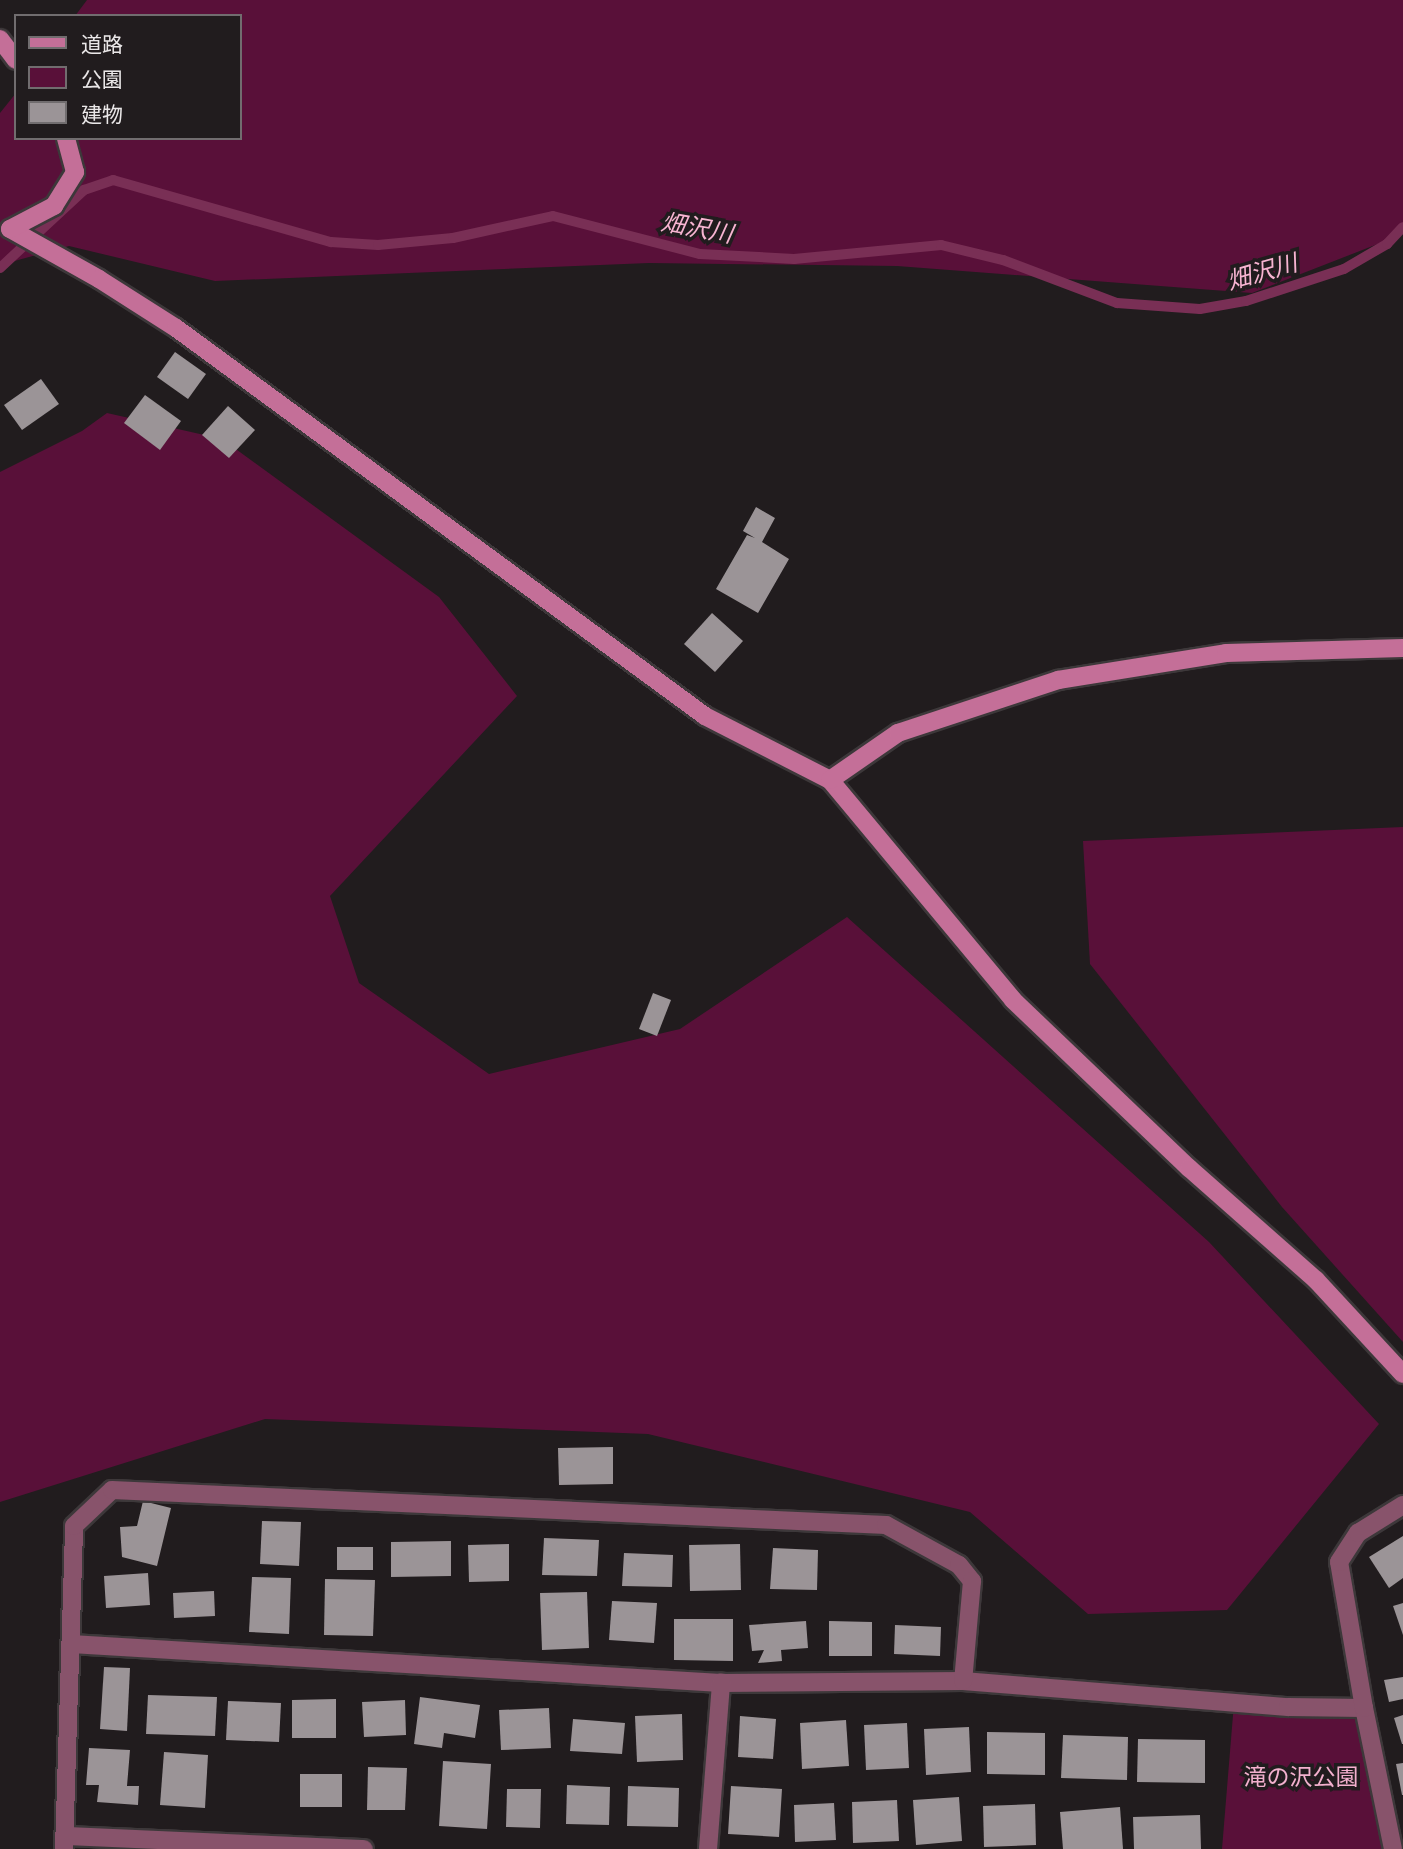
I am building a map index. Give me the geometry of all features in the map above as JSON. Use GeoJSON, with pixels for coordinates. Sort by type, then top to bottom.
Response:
{"type":"FeatureCollection","features":[{"type":"Feature","properties":{"kind":"street"},"geometry":{"type":"LineString","coordinates":[[0,39],[14,57]]}},
{"type":"Feature","properties":{"kind":"street"},"geometry":{"type":"LineString","coordinates":[[5,228],[54,206],[75,172],[67,140]]}},
{"type":"Feature","properties":{"kind":"street"},"geometry":{"type":"LineString","coordinates":[[5,228],[99,279],[176,328],[705,716],[830,780],[1013,1000],[1189,1168],[1315,1280],[1403,1374]]}},
{"type":"Feature","properties":{"kind":"street"},"geometry":{"type":"LineString","coordinates":[[830,780],[898,733],[1058,680],[1226,653],[1403,648]]}},
{"type":"Feature","properties":{"kind":"street"},"geometry":{"type":"LineString","coordinates":[[364,1849],[64,1843],[74,1527],[112,1490],[886,1525],[959,1565],[972,1581],[963,1681]]}},
{"type":"Feature","properties":{"kind":"street"},"geometry":{"type":"LineString","coordinates":[[1394,1849],[1364,1707],[1339,1562],[1358,1533],[1403,1505]]}},
{"type":"Feature","properties":{"kind":"street"},"geometry":{"type":"LineString","coordinates":[[71,1644],[721,1682],[963,1681],[1288,1707],[1364,1707]]}},
{"type":"Feature","properties":{"kind":"street"},"geometry":{"type":"LineString","coordinates":[[708,1849],[721,1682]]}},
{"type":"Feature","properties":{"kind":"green space"},"geometry":{"type":"Polygon","coordinates":[[[87,0],[1403,0],[1403,227],[1388,240],[1252,293],[897,266],[649,263],[215,281],[69,246],[0,265],[0,113],[14,96],[14,140],[242,140],[242,14],[76,14],[87,0]]]}},
{"type":"Feature","properties":{"kind":"green space"},"geometry":{"type":"Polygon","coordinates":[[[107,413],[222,439],[439,597],[517,696],[330,896],[359,983],[489,1074],[680,1029],[847,917],[1209,1242],[1379,1424],[1227,1610],[1088,1614],[970,1512],[648,1434],[265,1419],[0,1502],[0,472],[82,431],[107,413]]]}},
{"type":"Feature","properties":{"kind":"green space"},"geometry":{"type":"Polygon","coordinates":[[[1403,827],[1403,1342],[1282,1207],[1090,964],[1083,841],[1403,827]]]}},
{"type":"Feature","properties":{"kind":"green space","name":"滝の沢公園"},"geometry":{"type":"Polygon","coordinates":[[[1234,1703],[1364,1708],[1388,1849],[1222,1849],[1234,1703]]]}},
{"type":"Feature","properties":{"kind":"building"},"geometry":{"type":"Polygon","coordinates":[[[175,352],[206,374],[188,399],[157,377],[175,352]]]}},
{"type":"Feature","properties":{"kind":"building"},"geometry":{"type":"Polygon","coordinates":[[[41,379],[59,404],[22,430],[4,405],[41,379]]]}},
{"type":"Feature","properties":{"kind":"building"},"geometry":{"type":"Polygon","coordinates":[[[145,395],[181,421],[160,450],[124,423],[145,395]]]}},
{"type":"Feature","properties":{"kind":"building"},"geometry":{"type":"Polygon","coordinates":[[[228,406],[255,430],[229,458],[202,435],[228,406]]]}},
{"type":"Feature","properties":{"kind":"building"},"geometry":{"type":"Polygon","coordinates":[[[756,507],[775,518],[762,542],[789,559],[758,613],[716,589],[747,535],[755,538],[743,531],[756,507]]]}},
{"type":"Feature","properties":{"kind":"building"},"geometry":{"type":"Polygon","coordinates":[[[712,613],[743,641],[715,672],[684,644],[712,613]]]}},
{"type":"Feature","properties":{"kind":"building"},"geometry":{"type":"Polygon","coordinates":[[[653,993],[671,1000],[657,1036],[639,1029],[653,993]]]}},
{"type":"Feature","properties":{"kind":"building"},"geometry":{"type":"Polygon","coordinates":[[[613,1447],[613,1484],[559,1485],[558,1448],[613,1447]]]}},
{"type":"Feature","properties":{"kind":"building"},"geometry":{"type":"Polygon","coordinates":[[[143,1501],[171,1508],[157,1566],[122,1557],[120,1527],[137,1526],[143,1501]]]}},
{"type":"Feature","properties":{"kind":"building"},"geometry":{"type":"Polygon","coordinates":[[[262,1521],[301,1522],[299,1566],[260,1564],[262,1521]]]}},
{"type":"Feature","properties":{"kind":"building"},"geometry":{"type":"Polygon","coordinates":[[[1403,1536],[1403,1578],[1389,1588],[1369,1557],[1403,1536]]]}},
{"type":"Feature","properties":{"kind":"building"},"geometry":{"type":"Polygon","coordinates":[[[544,1538],[599,1540],[597,1576],[542,1575],[544,1538]]]}},
{"type":"Feature","properties":{"kind":"building"},"geometry":{"type":"Polygon","coordinates":[[[451,1541],[451,1576],[391,1577],[391,1542],[451,1541]]]}},
{"type":"Feature","properties":{"kind":"building"},"geometry":{"type":"Polygon","coordinates":[[[509,1544],[509,1581],[469,1582],[468,1545],[509,1544]]]}},
{"type":"Feature","properties":{"kind":"building"},"geometry":{"type":"Polygon","coordinates":[[[740,1544],[741,1590],[690,1591],[689,1545],[740,1544]]]}},
{"type":"Feature","properties":{"kind":"building"},"geometry":{"type":"Polygon","coordinates":[[[337,1547],[373,1547],[373,1570],[337,1570],[337,1547]]]}},
{"type":"Feature","properties":{"kind":"building"},"geometry":{"type":"Polygon","coordinates":[[[773,1548],[818,1550],[817,1590],[770,1589],[773,1548]]]}},
{"type":"Feature","properties":{"kind":"building"},"geometry":{"type":"Polygon","coordinates":[[[624,1553],[673,1555],[672,1587],[622,1586],[624,1553]]]}},
{"type":"Feature","properties":{"kind":"building"},"geometry":{"type":"Polygon","coordinates":[[[148,1573],[150,1605],[106,1608],[104,1576],[148,1573]]]}},
{"type":"Feature","properties":{"kind":"building"},"geometry":{"type":"Polygon","coordinates":[[[252,1577],[291,1578],[289,1634],[249,1632],[252,1577]]]}},
{"type":"Feature","properties":{"kind":"building"},"geometry":{"type":"Polygon","coordinates":[[[325,1579],[375,1580],[373,1636],[324,1635],[325,1579]]]}},
{"type":"Feature","properties":{"kind":"building"},"geometry":{"type":"Polygon","coordinates":[[[214,1591],[215,1616],[174,1618],[173,1593],[214,1591]]]}},
{"type":"Feature","properties":{"kind":"building"},"geometry":{"type":"Polygon","coordinates":[[[587,1592],[589,1648],[542,1650],[540,1593],[587,1592]]]}},
{"type":"Feature","properties":{"kind":"building"},"geometry":{"type":"Polygon","coordinates":[[[612,1601],[657,1603],[654,1643],[609,1640],[612,1601]]]}},
{"type":"Feature","properties":{"kind":"building"},"geometry":{"type":"Polygon","coordinates":[[[1403,1603],[1403,1635],[1393,1606],[1403,1603]]]}},
{"type":"Feature","properties":{"kind":"building"},"geometry":{"type":"Polygon","coordinates":[[[674,1619],[733,1619],[733,1661],[674,1660],[674,1619]]]}},
{"type":"Feature","properties":{"kind":"building"},"geometry":{"type":"Polygon","coordinates":[[[806,1621],[808,1648],[781,1650],[782,1661],[758,1663],[764,1650],[752,1651],[749,1625],[806,1621]]]}},
{"type":"Feature","properties":{"kind":"building"},"geometry":{"type":"Polygon","coordinates":[[[829,1621],[872,1622],[872,1656],[829,1656],[829,1621]]]}},
{"type":"Feature","properties":{"kind":"building"},"geometry":{"type":"Polygon","coordinates":[[[895,1625],[941,1627],[940,1656],[894,1654],[895,1625]]]}},
{"type":"Feature","properties":{"kind":"building"},"geometry":{"type":"Polygon","coordinates":[[[104,1667],[130,1668],[127,1731],[100,1729],[104,1667]]]}},
{"type":"Feature","properties":{"kind":"building"},"geometry":{"type":"Polygon","coordinates":[[[1403,1677],[1403,1699],[1389,1702],[1384,1680],[1403,1677]]]}},
{"type":"Feature","properties":{"kind":"building"},"geometry":{"type":"Polygon","coordinates":[[[148,1695],[217,1697],[215,1736],[146,1734],[148,1695]]]}},
{"type":"Feature","properties":{"kind":"building"},"geometry":{"type":"Polygon","coordinates":[[[420,1697],[480,1705],[475,1738],[444,1733],[442,1748],[414,1744],[420,1697]]]}},
{"type":"Feature","properties":{"kind":"building"},"geometry":{"type":"Polygon","coordinates":[[[336,1699],[336,1738],[292,1738],[292,1700],[336,1699]]]}},
{"type":"Feature","properties":{"kind":"building"},"geometry":{"type":"Polygon","coordinates":[[[405,1700],[406,1735],[364,1737],[362,1702],[405,1700]]]}},
{"type":"Feature","properties":{"kind":"building"},"geometry":{"type":"Polygon","coordinates":[[[228,1701],[281,1703],[279,1742],[226,1740],[228,1701]]]}},
{"type":"Feature","properties":{"kind":"building"},"geometry":{"type":"Polygon","coordinates":[[[549,1708],[551,1748],[501,1750],[499,1710],[549,1708]]]}},
{"type":"Feature","properties":{"kind":"building"},"geometry":{"type":"Polygon","coordinates":[[[682,1714],[683,1760],[637,1762],[635,1716],[682,1714]]]}},
{"type":"Feature","properties":{"kind":"building"},"geometry":{"type":"Polygon","coordinates":[[[1403,1715],[1403,1744],[1402,1744],[1394,1718],[1403,1715]]]}},
{"type":"Feature","properties":{"kind":"building"},"geometry":{"type":"Polygon","coordinates":[[[740,1716],[776,1719],[773,1759],[738,1757],[740,1716]]]}},
{"type":"Feature","properties":{"kind":"building"},"geometry":{"type":"Polygon","coordinates":[[[573,1719],[625,1723],[622,1754],[570,1751],[573,1719]]]}},
{"type":"Feature","properties":{"kind":"building"},"geometry":{"type":"Polygon","coordinates":[[[846,1720],[849,1766],[802,1769],[800,1723],[846,1720]]]}},
{"type":"Feature","properties":{"kind":"building"},"geometry":{"type":"Polygon","coordinates":[[[907,1723],[909,1768],[866,1770],[864,1725],[907,1723]]]}},
{"type":"Feature","properties":{"kind":"building"},"geometry":{"type":"Polygon","coordinates":[[[969,1727],[971,1772],[926,1775],[924,1729],[969,1727]]]}},
{"type":"Feature","properties":{"kind":"building"},"geometry":{"type":"Polygon","coordinates":[[[987,1732],[1045,1733],[1045,1775],[987,1774],[987,1732]]]}},
{"type":"Feature","properties":{"kind":"building"},"geometry":{"type":"Polygon","coordinates":[[[1063,1735],[1128,1737],[1127,1780],[1061,1778],[1063,1735]]]}},
{"type":"Feature","properties":{"kind":"building"},"geometry":{"type":"Polygon","coordinates":[[[1138,1739],[1205,1740],[1205,1783],[1137,1782],[1138,1739]]]}},
{"type":"Feature","properties":{"kind":"building"},"geometry":{"type":"Polygon","coordinates":[[[89,1748],[130,1750],[127,1786],[139,1786],[138,1805],[97,1802],[99,1785],[86,1785],[89,1748]]]}},
{"type":"Feature","properties":{"kind":"building"},"geometry":{"type":"Polygon","coordinates":[[[164,1752],[208,1755],[205,1808],[160,1805],[164,1752]]]}},
{"type":"Feature","properties":{"kind":"building"},"geometry":{"type":"Polygon","coordinates":[[[443,1761],[491,1764],[487,1829],[439,1826],[443,1761]]]}},
{"type":"Feature","properties":{"kind":"building"},"geometry":{"type":"Polygon","coordinates":[[[1403,1763],[1403,1795],[1402,1795],[1396,1764],[1403,1763]]]}},
{"type":"Feature","properties":{"kind":"building"},"geometry":{"type":"Polygon","coordinates":[[[368,1767],[407,1768],[405,1810],[367,1810],[368,1767]]]}},
{"type":"Feature","properties":{"kind":"building"},"geometry":{"type":"Polygon","coordinates":[[[300,1774],[342,1774],[342,1807],[300,1807],[300,1774]]]}},
{"type":"Feature","properties":{"kind":"building"},"geometry":{"type":"Polygon","coordinates":[[[567,1785],[610,1787],[609,1825],[566,1824],[567,1785]]]}},
{"type":"Feature","properties":{"kind":"building"},"geometry":{"type":"Polygon","coordinates":[[[628,1786],[679,1788],[678,1827],[627,1826],[628,1786]]]}},
{"type":"Feature","properties":{"kind":"building"},"geometry":{"type":"Polygon","coordinates":[[[731,1786],[782,1789],[779,1837],[728,1834],[731,1786]]]}},
{"type":"Feature","properties":{"kind":"building"},"geometry":{"type":"Polygon","coordinates":[[[507,1789],[541,1789],[540,1828],[506,1827],[507,1789]]]}},
{"type":"Feature","properties":{"kind":"building"},"geometry":{"type":"Polygon","coordinates":[[[959,1797],[962,1841],[916,1845],[913,1800],[959,1797]]]}},
{"type":"Feature","properties":{"kind":"building"},"geometry":{"type":"Polygon","coordinates":[[[897,1800],[899,1841],[853,1843],[852,1802],[897,1800]]]}},
{"type":"Feature","properties":{"kind":"building"},"geometry":{"type":"Polygon","coordinates":[[[834,1803],[836,1840],[795,1842],[794,1805],[834,1803]]]}},
{"type":"Feature","properties":{"kind":"building"},"geometry":{"type":"Polygon","coordinates":[[[1035,1804],[1036,1845],[984,1847],[983,1806],[1035,1804]]]}},
{"type":"Feature","properties":{"kind":"building"},"geometry":{"type":"Polygon","coordinates":[[[1120,1807],[1123,1849],[1063,1849],[1060,1812],[1120,1807]]]}},
{"type":"Feature","properties":{"kind":"building"},"geometry":{"type":"Polygon","coordinates":[[[1200,1815],[1201,1849],[1134,1849],[1133,1817],[1200,1815]]]}},
{"type":"Feature","properties":{"kind":"waterway","name":"畑沢川"},"geometry":{"type":"LineString","coordinates":[[0,268],[84,190],[113,180],[331,242],[378,245],[453,238],[553,216],[700,254],[794,259],[941,245],[1003,260],[1117,303],[1200,309],[1246,301],[1344,269],[1387,244],[1403,227]]}}]}
